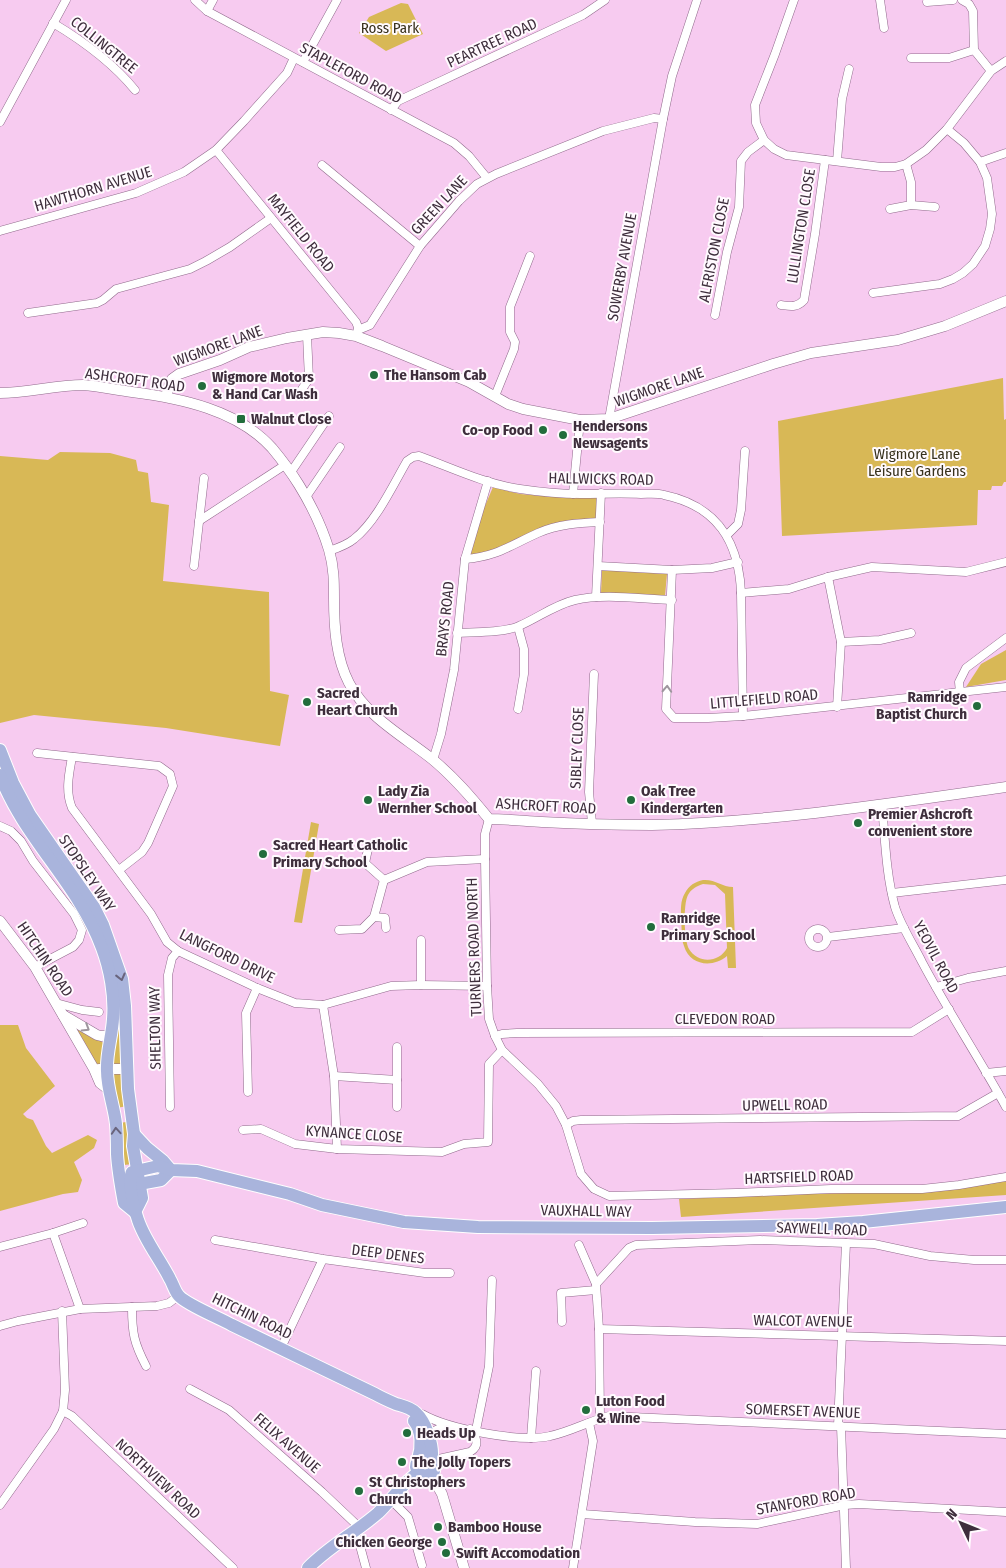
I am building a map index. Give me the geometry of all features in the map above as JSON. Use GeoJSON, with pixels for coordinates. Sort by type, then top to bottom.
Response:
{"type":"FeatureCollection","features":[{"type":"Feature","properties":{"kind":"main road","name":"STOPSLEY WAY"},"geometry":{"type":"LineString","coordinates":[[0,750],[13,783],[30,815],[94,907],[103,925],[122,979],[126,1006],[128,1089],[137,1170]]}},
{"type":"Feature","properties":{"kind":"main road","name":"STOPSLEY WAY"},"geometry":{"type":"LineString","coordinates":[[0,776],[23,822],[88,915],[104,954],[114,1008],[111,1035],[100,1069],[109,1090],[116,1122],[120,1172]]}},
{"type":"Feature","properties":{"kind":"main road"},"geometry":{"type":"LineString","coordinates":[[120,1172],[126,1181],[135,1184],[161,1180],[171,1170],[134,1134]]}},
{"type":"Feature","properties":{"kind":"main road","name":"VAUXHALL WAY"},"geometry":{"type":"LineString","coordinates":[[137,1170],[158,1166],[171,1170],[197,1170],[322,1204],[404,1222],[461,1226],[662,1228],[817,1225],[1006,1207]]}},
{"type":"Feature","properties":{"kind":"main road"},"geometry":{"type":"LineString","coordinates":[[135,1212],[142,1198],[135,1184],[137,1170]]}},
{"type":"Feature","properties":{"kind":"main road"},"geometry":{"type":"LineString","coordinates":[[120,1172],[124,1203],[135,1212],[140,1226],[170,1278],[178,1296]]}},
{"type":"Feature","properties":{"kind":"main road","name":"HITCHIN ROAD"},"geometry":{"type":"LineString","coordinates":[[178,1296],[398,1405],[410,1416],[419,1431],[422,1469]]}},
{"type":"Feature","properties":{"kind":"main road","name":"HITCHIN ROAD"},"geometry":{"type":"LineString","coordinates":[[398,1405],[406,1406],[418,1414]]}},
{"type":"Feature","properties":{"kind":"main road"},"geometry":{"type":"LineString","coordinates":[[308,1568],[314,1561],[377,1514],[411,1477],[422,1469],[425,1456],[433,1459],[427,1429],[418,1414]]}},
{"type":"Feature","properties":{"kind":"street"},"geometry":{"type":"LineString","coordinates":[[0,122],[66,0]]}},
{"type":"Feature","properties":{"kind":"street","name":"STAPLEFORD ROAD"},"geometry":{"type":"LineString","coordinates":[[194,0],[207,11],[454,143],[469,156],[487,178]]}},
{"type":"Feature","properties":{"kind":"street"},"geometry":{"type":"LineString","coordinates":[[207,11],[213,0]]}},
{"type":"Feature","properties":{"kind":"street"},"geometry":{"type":"LineString","coordinates":[[303,62],[337,0]]}},
{"type":"Feature","properties":{"kind":"street","name":"PEARTREE ROAD"},"geometry":{"type":"LineString","coordinates":[[391,110],[398,101],[583,15],[605,0]]}},
{"type":"Feature","properties":{"kind":"street","name":"SOWERBY AVENUE"},"geometry":{"type":"LineString","coordinates":[[609,419],[672,76],[697,0]]}},
{"type":"Feature","properties":{"kind":"street"},"geometry":{"type":"LineString","coordinates":[[794,0],[755,105],[756,123],[764,140],[774,149],[786,155],[881,167],[895,167],[906,164],[926,150],[947,129],[991,71],[1006,61]]}},
{"type":"Feature","properties":{"kind":"street"},"geometry":{"type":"LineString","coordinates":[[880,0],[884,28]]}},
{"type":"Feature","properties":{"kind":"street"},"geometry":{"type":"LineString","coordinates":[[927,2],[953,0]]}},
{"type":"Feature","properties":{"kind":"street"},"geometry":{"type":"LineString","coordinates":[[962,0],[969,4],[974,11],[974,50],[991,71]]}},
{"type":"Feature","properties":{"kind":"street","name":"COLLINGTREE"},"geometry":{"type":"LineString","coordinates":[[53,23],[78,39],[122,74],[135,90]]}},
{"type":"Feature","properties":{"kind":"street"},"geometry":{"type":"LineString","coordinates":[[911,58],[949,58],[974,50]]}},
{"type":"Feature","properties":{"kind":"street","name":"HAWTHORN AVENUE"},"geometry":{"type":"LineString","coordinates":[[0,231],[136,193],[184,172],[216,150],[287,74],[294,58]]}},
{"type":"Feature","properties":{"kind":"street"},"geometry":{"type":"LineString","coordinates":[[837,162],[842,99],[849,69]]}},
{"type":"Feature","properties":{"kind":"street","name":"GREEN LANE"},"geometry":{"type":"LineString","coordinates":[[357,333],[374,321],[420,246],[463,196],[477,184],[487,178],[603,131],[654,118],[663,119]]}},
{"type":"Feature","properties":{"kind":"street"},"geometry":{"type":"LineString","coordinates":[[873,293],[940,284],[953,279],[973,264],[985,246],[992,214],[987,178],[980,162],[964,143],[947,129]]}},
{"type":"Feature","properties":{"kind":"street","name":"ALFRISTON CLOSE"},"geometry":{"type":"LineString","coordinates":[[715,316],[727,252],[739,207],[741,161],[748,152],[764,140]]}},
{"type":"Feature","properties":{"kind":"street","name":"MAYFIELD ROAD"},"geometry":{"type":"LineString","coordinates":[[216,150],[356,322],[357,333]]}},
{"type":"Feature","properties":{"kind":"street"},"geometry":{"type":"LineString","coordinates":[[980,162],[1006,153]]}},
{"type":"Feature","properties":{"kind":"street","name":"LULLINGTON CLOSE"},"geometry":{"type":"LineString","coordinates":[[781,305],[794,307],[804,300],[825,160]]}},
{"type":"Feature","properties":{"kind":"street"},"geometry":{"type":"LineString","coordinates":[[906,164],[911,182],[911,205]]}},
{"type":"Feature","properties":{"kind":"street"},"geometry":{"type":"LineString","coordinates":[[322,165],[420,246]]}},
{"type":"Feature","properties":{"kind":"street"},"geometry":{"type":"LineString","coordinates":[[890,209],[911,205],[935,206]]}},
{"type":"Feature","properties":{"kind":"street"},"geometry":{"type":"LineString","coordinates":[[28,313],[97,303],[116,289],[190,269],[206,262],[230,247],[271,218]]}},
{"type":"Feature","properties":{"kind":"street"},"geometry":{"type":"LineString","coordinates":[[494,396],[514,349],[515,342],[510,332],[510,307],[530,256]]}},
{"type":"Feature","properties":{"kind":"street","name":"WIGMORE LANE"},"geometry":{"type":"LineString","coordinates":[[166,396],[172,380],[179,374],[220,360],[249,347],[323,332],[357,333],[469,382],[508,404],[523,409],[580,420],[609,419],[773,364],[812,353],[898,340],[945,326],[1006,301]]}},
{"type":"Feature","properties":{"kind":"street"},"geometry":{"type":"LineString","coordinates":[[302,389],[309,379],[307,335]]}},
{"type":"Feature","properties":{"kind":"street","name":"ASHCROFT ROAD"},"geometry":{"type":"LineString","coordinates":[[0,393],[83,386],[166,396],[213,411],[240,423],[259,436],[272,448],[288,468],[317,517],[329,551],[334,575],[337,648],[348,682],[357,697],[369,711],[433,760],[461,786],[489,819],[651,825],[758,819],[882,805],[1006,787]]}},
{"type":"Feature","properties":{"kind":"street"},"geometry":{"type":"LineString","coordinates":[[199,521],[288,468],[329,416]]}},
{"type":"Feature","properties":{"kind":"street"},"geometry":{"type":"LineString","coordinates":[[573,494],[580,420]]}},
{"type":"Feature","properties":{"kind":"street"},"geometry":{"type":"LineString","coordinates":[[306,497],[340,448]]}},
{"type":"Feature","properties":{"kind":"street"},"geometry":{"type":"LineString","coordinates":[[727,535],[738,524],[741,510],[744,452]]}},
{"type":"Feature","properties":{"kind":"street","name":"HALLWICKS ROAD"},"geometry":{"type":"LineString","coordinates":[[329,551],[353,540],[360,534],[370,522],[407,461],[412,457],[419,456],[488,481],[519,489],[573,494],[662,494],[687,501],[711,516],[727,535],[738,562],[741,575],[743,716]]}},
{"type":"Feature","properties":{"kind":"street"},"geometry":{"type":"LineString","coordinates":[[194,566],[204,478]]}},
{"type":"Feature","properties":{"kind":"street","name":"BRAYS ROAD"},"geometry":{"type":"LineString","coordinates":[[433,760],[441,734],[454,670],[465,558],[488,481]]}},
{"type":"Feature","properties":{"kind":"street"},"geometry":{"type":"LineString","coordinates":[[596,597],[601,493]]}},
{"type":"Feature","properties":{"kind":"street"},"geometry":{"type":"LineString","coordinates":[[465,558],[479,558],[499,552],[539,532],[567,524],[600,522]]}},
{"type":"Feature","properties":{"kind":"street"},"geometry":{"type":"LineString","coordinates":[[598,566],[672,570],[712,568],[738,562]]}},
{"type":"Feature","properties":{"kind":"street"},"geometry":{"type":"LineString","coordinates":[[741,593],[789,589],[828,577],[872,567],[966,572],[1006,562]]}},
{"type":"Feature","properties":{"kind":"street","name":"LITTLEFIELD ROAD"},"geometry":{"type":"LineString","coordinates":[[672,570],[666,710],[674,718],[743,716],[1006,687]]}},
{"type":"Feature","properties":{"kind":"street"},"geometry":{"type":"LineString","coordinates":[[828,577],[841,642],[836,706]]}},
{"type":"Feature","properties":{"kind":"street"},"geometry":{"type":"LineString","coordinates":[[457,634],[518,627],[547,611],[574,600],[596,597],[672,600]]}},
{"type":"Feature","properties":{"kind":"street"},"geometry":{"type":"LineString","coordinates":[[518,627],[524,649],[524,674],[518,709]]}},
{"type":"Feature","properties":{"kind":"street"},"geometry":{"type":"LineString","coordinates":[[841,642],[880,640],[911,633]]}},
{"type":"Feature","properties":{"kind":"street"},"geometry":{"type":"LineString","coordinates":[[960,693],[959,682],[966,668],[1006,638]]}},
{"type":"Feature","properties":{"kind":"street","name":"SIBLEY CLOSE"},"geometry":{"type":"LineString","coordinates":[[592,823],[589,792],[594,674]]}},
{"type":"Feature","properties":{"kind":"street"},"geometry":{"type":"LineString","coordinates":[[37,753],[159,766],[170,774],[173,786],[148,843],[142,852],[119,870]]}},
{"type":"Feature","properties":{"kind":"street","name":"LANGFORD DRIVE"},"geometry":{"type":"LineString","coordinates":[[72,757],[68,787],[68,799],[72,808],[151,914],[167,942],[178,951],[257,988],[295,1003],[323,1005],[392,986],[487,986]]}},
{"type":"Feature","properties":{"kind":"street","name":"YEOVIL ROAD"},"geometry":{"type":"LineString","coordinates":[[882,805],[885,842],[896,909],[904,928],[936,987],[1006,1107]]}},
{"type":"Feature","properties":{"kind":"street","name":"TURNERS ROAD NORTH"},"geometry":{"type":"LineString","coordinates":[[489,819],[485,834],[489,1019],[502,1050],[548,1095],[566,1125],[581,1174],[594,1189]]}},
{"type":"Feature","properties":{"kind":"street"},"geometry":{"type":"LineString","coordinates":[[0,826],[11,832],[21,841],[74,914],[82,930],[79,940],[73,947],[35,967]]}},
{"type":"Feature","properties":{"kind":"street"},"geometry":{"type":"LineString","coordinates":[[368,849],[364,864],[384,880]]}},
{"type":"Feature","properties":{"kind":"street"},"geometry":{"type":"LineString","coordinates":[[384,880],[427,862],[485,859]]}},
{"type":"Feature","properties":{"kind":"street"},"geometry":{"type":"LineString","coordinates":[[339,930],[362,929],[374,917],[384,880]]}},
{"type":"Feature","properties":{"kind":"street"},"geometry":{"type":"LineString","coordinates":[[892,893],[1006,880]]}},
{"type":"Feature","properties":{"kind":"street"},"geometry":{"type":"LineString","coordinates":[[374,917],[385,918],[386,928]]}},
{"type":"Feature","properties":{"kind":"street","name":"HITCHIN ROAD"},"geometry":{"type":"LineString","coordinates":[[0,921],[35,967],[63,1015],[100,1069]]}},
{"type":"Feature","properties":{"kind":"street"},"geometry":{"type":"LineString","coordinates":[[828,937],[904,928]]}},
{"type":"Feature","properties":{"kind":"street"},"geometry":{"type":"LineString","coordinates":[[421,985],[422,940]]}},
{"type":"Feature","properties":{"kind":"street","name":"SHELTON WAY"},"geometry":{"type":"LineString","coordinates":[[170,1107],[168,975],[172,958],[178,951]]}},
{"type":"Feature","properties":{"kind":"street"},"geometry":{"type":"LineString","coordinates":[[936,987],[968,978],[1006,971]]}},
{"type":"Feature","properties":{"kind":"street"},"geometry":{"type":"LineString","coordinates":[[248,1092],[246,1012],[257,988]]}},
{"type":"Feature","properties":{"kind":"street"},"geometry":{"type":"LineString","coordinates":[[56,1004],[99,1012]]}},
{"type":"Feature","properties":{"kind":"street"},"geometry":{"type":"LineString","coordinates":[[323,1005],[334,1076],[338,1149]]}},
{"type":"Feature","properties":{"kind":"street","name":"CLEVEDON ROAD"},"geometry":{"type":"LineString","coordinates":[[495,1036],[517,1033],[912,1032],[949,1010]]}},
{"type":"Feature","properties":{"kind":"street","name":"HITCHIN ROAD"},"geometry":{"type":"LineString","coordinates":[[63,1015],[97,1035],[111,1035]]}},
{"type":"Feature","properties":{"kind":"street"},"geometry":{"type":"LineString","coordinates":[[397,1047],[397,1107]]}},
{"type":"Feature","properties":{"kind":"street","name":"KYNANCE CLOSE"},"geometry":{"type":"LineString","coordinates":[[243,1130],[261,1129],[295,1144],[338,1149],[442,1152],[464,1144],[488,1142],[489,1064],[502,1050]]}},
{"type":"Feature","properties":{"kind":"street"},"geometry":{"type":"LineString","coordinates":[[100,1069],[123,1069],[128,1072]]}},
{"type":"Feature","properties":{"kind":"street"},"geometry":{"type":"LineString","coordinates":[[986,1073],[1006,1071]]}},
{"type":"Feature","properties":{"kind":"street"},"geometry":{"type":"LineString","coordinates":[[334,1076],[397,1080]]}},
{"type":"Feature","properties":{"kind":"street","name":"UPWELL ROAD"},"geometry":{"type":"LineString","coordinates":[[566,1125],[573,1121],[581,1120],[958,1116],[998,1093]]}},
{"type":"Feature","properties":{"kind":"street","name":"HARTSFIELD ROAD"},"geometry":{"type":"LineString","coordinates":[[594,1189],[609,1196],[831,1189],[922,1189],[1006,1177]]}},
{"type":"Feature","properties":{"kind":"street"},"geometry":{"type":"LineString","coordinates":[[0,1247],[83,1223]]}},
{"type":"Feature","properties":{"kind":"street"},"geometry":{"type":"LineString","coordinates":[[53,1233],[80,1308]]}},
{"type":"Feature","properties":{"kind":"street","name":"DEEP DENES"},"geometry":{"type":"LineString","coordinates":[[215,1240],[323,1259],[426,1273],[450,1273]]}},
{"type":"Feature","properties":{"kind":"street","name":"SAYWELL ROAD"},"geometry":{"type":"LineString","coordinates":[[596,1287],[629,1248],[636,1245],[760,1240],[874,1244],[930,1256],[974,1260],[1006,1260]]}},
{"type":"Feature","properties":{"kind":"street"},"geometry":{"type":"LineString","coordinates":[[846,1243],[839,1426],[848,1568]]}},
{"type":"Feature","properties":{"kind":"street"},"geometry":{"type":"LineString","coordinates":[[418,1414],[446,1424],[473,1430],[511,1437],[531,1438],[550,1436],[600,1418],[599,1329],[596,1287],[579,1245]]}},
{"type":"Feature","properties":{"kind":"street"},"geometry":{"type":"LineString","coordinates":[[281,1348],[323,1259]]}},
{"type":"Feature","properties":{"kind":"street"},"geometry":{"type":"LineString","coordinates":[[433,1459],[470,1452],[477,1445],[473,1430],[489,1366],[492,1280]]}},
{"type":"Feature","properties":{"kind":"street"},"geometry":{"type":"LineString","coordinates":[[562,1322],[561,1293],[596,1287]]}},
{"type":"Feature","properties":{"kind":"street"},"geometry":{"type":"LineString","coordinates":[[0,1326],[80,1308],[164,1305],[178,1296]]}},
{"type":"Feature","properties":{"kind":"street"},"geometry":{"type":"LineString","coordinates":[[132,1307],[134,1338],[146,1366]]}},
{"type":"Feature","properties":{"kind":"street"},"geometry":{"type":"LineString","coordinates":[[0,1505],[54,1429],[63,1411],[65,1390],[62,1312]]}},
{"type":"Feature","properties":{"kind":"street","name":"WALCOT AVENUE"},"geometry":{"type":"LineString","coordinates":[[599,1329],[1006,1341]]}},
{"type":"Feature","properties":{"kind":"street"},"geometry":{"type":"LineString","coordinates":[[531,1438],[536,1371]]}},
{"type":"Feature","properties":{"kind":"street","name":"FELIX AVENUE"},"geometry":{"type":"LineString","coordinates":[[190,1389],[229,1410],[322,1492],[356,1529]]}},
{"type":"Feature","properties":{"kind":"street","name":"NORTHVIEW ROAD"},"geometry":{"type":"LineString","coordinates":[[63,1411],[72,1416],[234,1568]]}},
{"type":"Feature","properties":{"kind":"street","name":"SOMERSET AVENUE"},"geometry":{"type":"LineString","coordinates":[[600,1418],[609,1416],[1006,1434]]}},
{"type":"Feature","properties":{"kind":"street"},"geometry":{"type":"LineString","coordinates":[[573,1568],[593,1441],[589,1423]]}},
{"type":"Feature","properties":{"kind":"street"},"geometry":{"type":"LineString","coordinates":[[430,1439],[436,1430],[446,1424]]}},
{"type":"Feature","properties":{"kind":"street"},"geometry":{"type":"LineString","coordinates":[[422,1469],[442,1494],[464,1568]]}},
{"type":"Feature","properties":{"kind":"street"},"geometry":{"type":"LineString","coordinates":[[391,1500],[408,1517],[422,1565]]}},
{"type":"Feature","properties":{"kind":"street","name":"STANFORD ROAD"},"geometry":{"type":"LineString","coordinates":[[582,1514],[695,1522],[757,1524],[845,1505],[859,1504],[1006,1512]]}},
{"type":"Feature","properties":{"kind":"street"},"geometry":{"type":"LineString","coordinates":[[356,1529],[366,1568]]}},
{"type":"Feature","properties":{"kind":"green space","name":"Ross Park"},"geometry":{"type":"Polygon","coordinates":[[[401,3],[408,4],[423,34],[386,51],[359,33],[369,17],[401,3]]]}},
{"type":"Feature","properties":{"kind":"green space","name":"Wigmore Lane Leisure Gardens"},"geometry":{"type":"Polygon","coordinates":[[[1003,378],[1004,420],[1006,419],[1006,482],[1002,486],[992,486],[991,490],[978,490],[977,525],[782,536],[778,421],[1003,378]]]}},
{"type":"Feature","properties":{"kind":"green space"},"geometry":{"type":"Polygon","coordinates":[[[60,452],[110,453],[136,460],[138,471],[148,473],[151,502],[169,505],[163,581],[269,592],[270,691],[289,695],[280,746],[166,728],[34,715],[0,723],[0,456],[48,460],[60,452]]]}},
{"type":"Feature","properties":{"kind":"green space"},"geometry":{"type":"Polygon","coordinates":[[[493,487],[520,494],[555,497],[597,497],[597,519],[523,538],[481,555],[469,555],[482,513],[493,487]]]}},
{"type":"Feature","properties":{"kind":"green space"},"geometry":{"type":"Polygon","coordinates":[[[602,570],[667,574],[665,596],[601,593],[602,570]]]}},
{"type":"Feature","properties":{"kind":"green space"},"geometry":{"type":"Polygon","coordinates":[[[1006,650],[1006,680],[966,687],[981,664],[1006,650]]]}},
{"type":"Feature","properties":{"kind":"green space"},"geometry":{"type":"Polygon","coordinates":[[[0,759],[28,819],[84,897],[103,935],[120,996],[122,1025],[121,1064],[111,1064],[117,1001],[112,969],[100,931],[86,905],[42,845],[15,800],[3,772],[0,759]]]}},
{"type":"Feature","properties":{"kind":"green space"},"geometry":{"type":"Polygon","coordinates":[[[311,822],[319,824],[302,923],[294,922],[311,822]]]}},
{"type":"Feature","properties":{"kind":"green space"},"geometry":{"type":"Polygon","coordinates":[[[703,880],[733,887],[736,968],[728,968],[727,956],[721,960],[709,963],[697,961],[691,958],[684,946],[681,919],[682,899],[692,884],[703,880]],[[703,884],[694,888],[688,895],[685,906],[685,930],[689,949],[698,957],[708,960],[719,957],[727,948],[725,894],[715,885],[703,884]]]}},
{"type":"Feature","properties":{"kind":"green space"},"geometry":{"type":"Polygon","coordinates":[[[0,1025],[18,1025],[26,1048],[55,1086],[23,1114],[33,1120],[46,1146],[52,1153],[88,1135],[97,1140],[94,1148],[74,1162],[82,1180],[78,1192],[63,1194],[0,1211],[0,1025]]]}},
{"type":"Feature","properties":{"kind":"green space"},"geometry":{"type":"Polygon","coordinates":[[[75,1026],[88,1032],[105,1044],[103,1064],[97,1065],[75,1026]]]}},
{"type":"Feature","properties":{"kind":"green space"},"geometry":{"type":"Polygon","coordinates":[[[112,1070],[122,1074],[127,1106],[117,1108],[112,1070]]]}},
{"type":"Feature","properties":{"kind":"green space"},"geometry":{"type":"Polygon","coordinates":[[[126,1122],[133,1164],[124,1165],[120,1123],[126,1122]]]}},
{"type":"Feature","properties":{"kind":"green space"},"geometry":{"type":"Polygon","coordinates":[[[1006,1180],[1006,1195],[681,1217],[679,1199],[943,1191],[1006,1180]]]}},
{"type":"Feature","properties":{"kind":"place","name":"The Hansom Cab"},"geometry":{"type":"Point","coordinates":[374,375]}},
{"type":"Feature","properties":{"kind":"place","name":"Wigmore Motors & Hand Car Wash"},"geometry":{"type":"Point","coordinates":[202,386]}},
{"type":"Feature","properties":{"kind":"place","name":"Walnut Close"},"geometry":{"type":"Point","coordinates":[241,419]}},
{"type":"Feature","properties":{"kind":"place","name":"Co-op Food"},"geometry":{"type":"Point","coordinates":[543,430]}},
{"type":"Feature","properties":{"kind":"place","name":"Hendersons Newsagents"},"geometry":{"type":"Point","coordinates":[563,435]}},
{"type":"Feature","properties":{"kind":"place","name":"Sacred Heart Church"},"geometry":{"type":"Point","coordinates":[307,702]}},
{"type":"Feature","properties":{"kind":"place","name":"Ramridge Baptist Church"},"geometry":{"type":"Point","coordinates":[977,706]}},
{"type":"Feature","properties":{"kind":"place","name":"Lady Zia Wernher School"},"geometry":{"type":"Point","coordinates":[368,800]}},
{"type":"Feature","properties":{"kind":"place","name":"Oak Tree Kindergarten"},"geometry":{"type":"Point","coordinates":[631,800]}},
{"type":"Feature","properties":{"kind":"place","name":"Premier Ashcroft convenient store"},"geometry":{"type":"Point","coordinates":[858,823]}},
{"type":"Feature","properties":{"kind":"place","name":"Sacred Heart Catholic Primary School"},"geometry":{"type":"Point","coordinates":[263,854]}},
{"type":"Feature","properties":{"kind":"place","name":"Ramridge Primary School"},"geometry":{"type":"Point","coordinates":[651,927]}},
{"type":"Feature","properties":{"kind":"place","name":"Luton Food & Wine"},"geometry":{"type":"Point","coordinates":[586,1410]}},
{"type":"Feature","properties":{"kind":"place","name":"Heads Up"},"geometry":{"type":"Point","coordinates":[407,1433]}},
{"type":"Feature","properties":{"kind":"place","name":"The Jolly Topers"},"geometry":{"type":"Point","coordinates":[402,1462]}},
{"type":"Feature","properties":{"kind":"place","name":"St Christophers Church"},"geometry":{"type":"Point","coordinates":[359,1491]}},
{"type":"Feature","properties":{"kind":"place","name":"Bamboo House"},"geometry":{"type":"Point","coordinates":[438,1527]}},
{"type":"Feature","properties":{"kind":"place","name":"Chicken George"},"geometry":{"type":"Point","coordinates":[442,1542]}},
{"type":"Feature","properties":{"kind":"place","name":"Swift Accomodation"},"geometry":{"type":"Point","coordinates":[446,1553]}}]}
